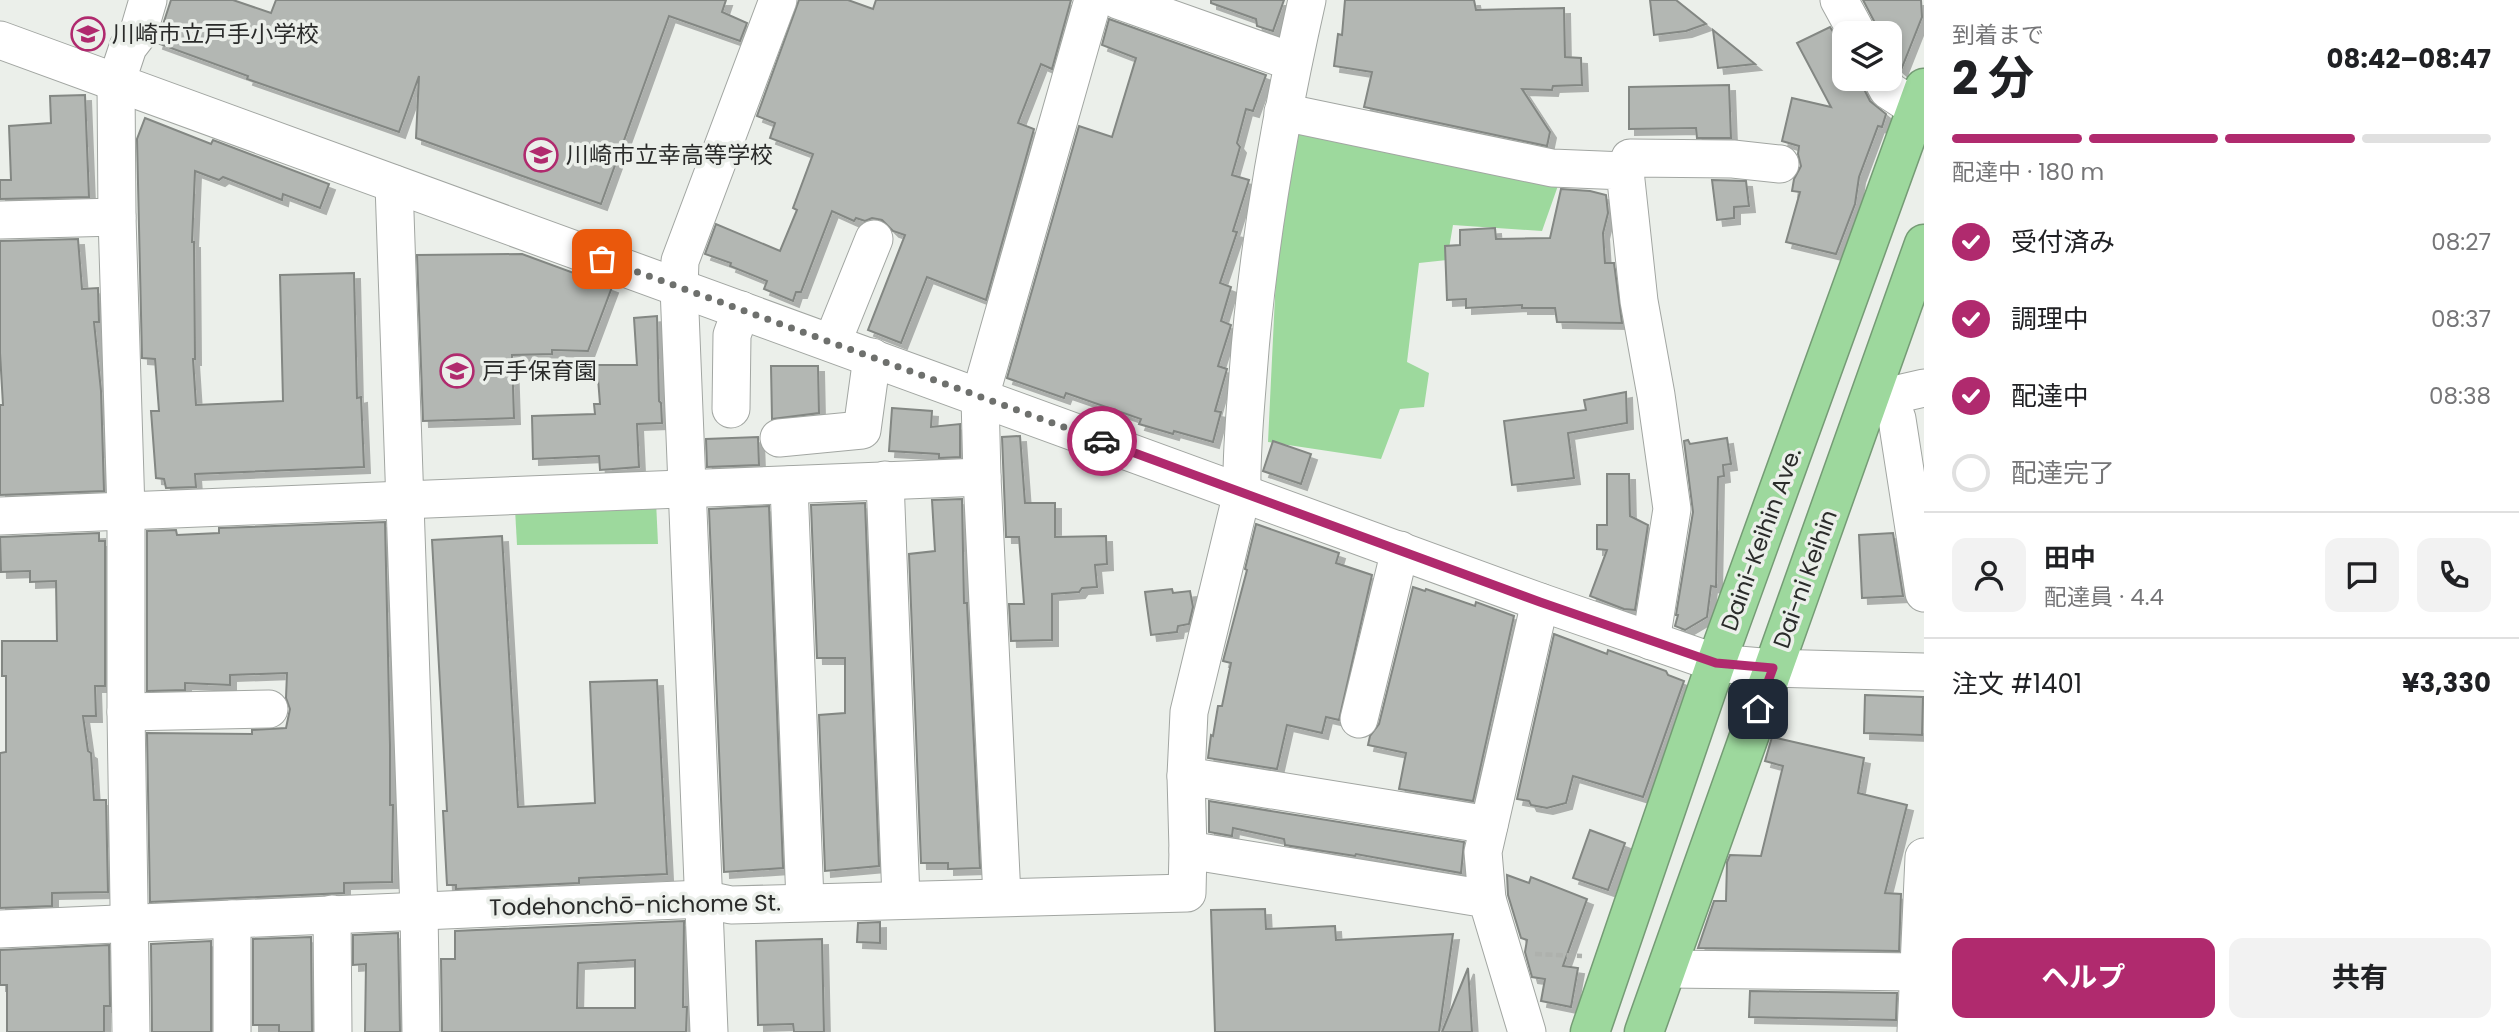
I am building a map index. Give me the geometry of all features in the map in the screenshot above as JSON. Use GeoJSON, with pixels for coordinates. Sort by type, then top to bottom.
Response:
{"type":"FeatureCollection","features":[{"type":"Feature","properties":{"kind":"highway","name":"Daini-Keihin Ave."},"geometry":{"type":"LineString","coordinates":[[1590,1032],[1716,663],[1920,98]]}},
{"type":"Feature","properties":{"kind":"highway","name":"Dai-ni Keihin"},"geometry":{"type":"LineString","coordinates":[[1644,1032],[1773,668],[1880,395],[1924,244]]}},
{"type":"Feature","properties":{"kind":"street"},"geometry":{"type":"LineString","coordinates":[[131,1032],[126,511],[117,217],[116,83],[128,47],[138,34],[148,0]]}},
{"type":"Feature","properties":{"kind":"street"},"geometry":{"type":"LineString","coordinates":[[709,1032],[686,489],[680,261],[778,0]]}},
{"type":"Feature","properties":{"kind":"street"},"geometry":{"type":"LineString","coordinates":[[1002,897],[980,397],[1093,0]]}},
{"type":"Feature","properties":{"kind":"street"},"geometry":{"type":"LineString","coordinates":[[1118,0],[1293,62]]}},
{"type":"Feature","properties":{"kind":"street"},"geometry":{"type":"LineString","coordinates":[[1307,0],[1283,112],[1264,221],[1252,320],[1242,492],[1189,712],[1186,776],[1188,850],[1487,899]]}},
{"type":"Feature","properties":{"kind":"street"},"geometry":{"type":"LineString","coordinates":[[1839,0],[1850,21]]}},
{"type":"Feature","properties":{"kind":"street"},"geometry":{"type":"LineString","coordinates":[[0,40],[1540,602],[1716,663],[1773,668],[1924,672]]}},
{"type":"Feature","properties":{"kind":"street"},"geometry":{"type":"LineString","coordinates":[[1892,91],[1920,98]]}},
{"type":"Feature","properties":{"kind":"street"},"geometry":{"type":"LineString","coordinates":[[1283,112],[1552,168],[1625,172]]}},
{"type":"Feature","properties":{"kind":"street"},"geometry":{"type":"LineString","coordinates":[[1651,641],[1672,509],[1639,301],[1625,172],[1630,158],[1734,159],[1780,163]]}},
{"type":"Feature","properties":{"kind":"street"},"geometry":{"type":"LineString","coordinates":[[394,184],[421,1032]]}},
{"type":"Feature","properties":{"kind":"street"},"geometry":{"type":"LineString","coordinates":[[0,220],[117,217]]}},
{"type":"Feature","properties":{"kind":"street"},"geometry":{"type":"LineString","coordinates":[[832,342],[874,239]]}},
{"type":"Feature","properties":{"kind":"street"},"geometry":{"type":"LineString","coordinates":[[731,409],[732,335],[741,310]]}},
{"type":"Feature","properties":{"kind":"street"},"geometry":{"type":"LineString","coordinates":[[779,438],[862,430],[872,357]]}},
{"type":"Feature","properties":{"kind":"street"},"geometry":{"type":"LineString","coordinates":[[1924,388],[1880,395],[1897,419],[1924,593]]}},
{"type":"Feature","properties":{"kind":"street"},"geometry":{"type":"LineString","coordinates":[[0,516],[982,477]]}},
{"type":"Feature","properties":{"kind":"street"},"geometry":{"type":"LineString","coordinates":[[885,480],[901,899]]}},
{"type":"Feature","properties":{"kind":"street"},"geometry":{"type":"LineString","coordinates":[[789,485],[805,902]]}},
{"type":"Feature","properties":{"kind":"street"},"geometry":{"type":"LineString","coordinates":[[1359,719],[1400,550]]}},
{"type":"Feature","properties":{"kind":"street"},"geometry":{"type":"LineString","coordinates":[[1527,1032],[1487,899],[1483,852],[1540,602]]}},
{"type":"Feature","properties":{"kind":"street"},"geometry":{"type":"LineString","coordinates":[[126,712],[269,709]]}},
{"type":"Feature","properties":{"kind":"street"},"geometry":{"type":"LineString","coordinates":[[1186,776],[1489,825]]}},
{"type":"Feature","properties":{"kind":"street","name":"Todehonchō-nichome St."},"geometry":{"type":"LineString","coordinates":[[0,929],[703,899],[731,905],[1187,893],[1188,850]]}},
{"type":"Feature","properties":{"kind":"street"},"geometry":{"type":"LineString","coordinates":[[1916,1032],[1924,857]]}},
{"type":"Feature","properties":{"kind":"street"},"geometry":{"type":"LineString","coordinates":[[331,914],[333,1032]]}},
{"type":"Feature","properties":{"kind":"street"},"geometry":{"type":"LineString","coordinates":[[232,919],[232,1032]]}},
{"type":"Feature","properties":{"kind":"street"},"geometry":{"type":"LineString","coordinates":[[1667,969],[1917,972]]}},
{"type":"Feature","properties":{"kind":"path"},"geometry":{"type":"LineString","coordinates":[[1503,952],[1615,958]]}},
{"type":"Feature","properties":{"kind":"green space"},"geometry":{"type":"Polygon","coordinates":[[[1299,124],[1560,180],[1542,231],[1453,225],[1447,260],[1419,263],[1407,362],[1429,373],[1424,407],[1400,409],[1381,459],[1268,442],[1276,276],[1299,124]]]}},
{"type":"Feature","properties":{"kind":"green space"},"geometry":{"type":"Polygon","coordinates":[[[656,501],[658,544],[517,545],[515,509],[656,501]]]}},
{"type":"Feature","properties":{"kind":"building","name":"川崎市立幸高等学校"},"geometry":{"type":"Polygon","coordinates":[[[171,0],[233,0],[271,13],[276,0],[726,0],[722,12],[747,23],[740,41],[669,16],[601,204],[416,138],[419,76],[399,132],[247,79],[248,76],[157,43],[171,0]]]}},
{"type":"Feature","properties":{"kind":"building"},"geometry":{"type":"Polygon","coordinates":[[[799,0],[848,0],[873,9],[876,0],[1071,0],[1052,69],[1041,64],[1018,123],[1034,129],[986,300],[927,277],[901,343],[868,330],[905,235],[893,231],[882,220],[872,218],[865,221],[856,218],[854,221],[832,211],[801,292],[796,292],[793,301],[764,289],[767,281],[730,266],[731,263],[705,254],[716,224],[780,251],[797,210],[793,208],[813,154],[770,138],[775,123],[757,116],[799,0]]]}},
{"type":"Feature","properties":{"kind":"building"},"geometry":{"type":"Polygon","coordinates":[[[1211,0],[1284,0],[1273,31],[1257,26],[1256,19],[1211,3],[1211,0]]]}},
{"type":"Feature","properties":{"kind":"building"},"geometry":{"type":"Polygon","coordinates":[[[1345,0],[1474,0],[1476,10],[1564,8],[1565,57],[1581,58],[1582,85],[1553,86],[1552,90],[1522,89],[1550,132],[1547,146],[1364,107],[1372,72],[1334,66],[1338,34],[1342,35],[1345,0]]]}},
{"type":"Feature","properties":{"kind":"building"},"geometry":{"type":"Polygon","coordinates":[[[1650,0],[1676,0],[1706,24],[1686,31],[1654,35],[1650,0]]]}},
{"type":"Feature","properties":{"kind":"building"},"geometry":{"type":"Polygon","coordinates":[[[1863,0],[1921,0],[1922,17],[1902,67],[1902,21],[1874,21],[1863,0]]]}},
{"type":"Feature","properties":{"kind":"building"},"geometry":{"type":"Polygon","coordinates":[[[1109,19],[1266,75],[1253,111],[1246,109],[1232,175],[1249,180],[1233,231],[1237,232],[1220,283],[1231,287],[1221,321],[1231,325],[1218,366],[1227,369],[1215,411],[1221,412],[1213,442],[1139,424],[1141,419],[1066,393],[1064,398],[1007,378],[1079,126],[1112,137],[1136,58],[1102,45],[1109,19]]]}},
{"type":"Feature","properties":{"kind":"building"},"geometry":{"type":"Polygon","coordinates":[[[1830,27],[1832,91],[1865,91],[1870,101],[1886,114],[1882,127],[1878,126],[1859,177],[1855,204],[1836,254],[1786,242],[1800,192],[1792,191],[1794,179],[1801,166],[1799,146],[1782,141],[1792,98],[1831,107],[1797,43],[1830,27]]]}},
{"type":"Feature","properties":{"kind":"building"},"geometry":{"type":"Polygon","coordinates":[[[1713,30],[1755,64],[1718,68],[1713,30]]]}},
{"type":"Feature","properties":{"kind":"building"},"geometry":{"type":"Polygon","coordinates":[[[1729,85],[1731,138],[1697,138],[1696,128],[1629,129],[1629,87],[1729,85]]]}},
{"type":"Feature","properties":{"kind":"building"},"geometry":{"type":"Polygon","coordinates":[[[85,95],[89,197],[0,199],[0,180],[11,180],[9,126],[51,123],[50,96],[85,95]]]}},
{"type":"Feature","properties":{"kind":"building"},"geometry":{"type":"Polygon","coordinates":[[[145,118],[211,144],[213,140],[329,184],[320,208],[283,194],[282,200],[223,177],[219,180],[195,171],[192,242],[196,405],[283,401],[280,275],[354,273],[357,398],[361,397],[364,467],[195,474],[196,487],[166,488],[164,479],[156,478],[151,411],[159,411],[155,359],[142,358],[137,139],[145,118]]]}},
{"type":"Feature","properties":{"kind":"building"},"geometry":{"type":"Polygon","coordinates":[[[1712,180],[1746,181],[1749,206],[1734,207],[1734,218],[1717,220],[1712,180]]]}},
{"type":"Feature","properties":{"kind":"building"},"geometry":{"type":"Polygon","coordinates":[[[1561,189],[1606,195],[1608,213],[1603,233],[1605,263],[1614,263],[1622,323],[1557,322],[1555,308],[1522,308],[1522,305],[1466,308],[1466,299],[1447,300],[1445,246],[1460,245],[1460,230],[1495,228],[1496,239],[1550,238],[1561,189]]]}},
{"type":"Feature","properties":{"kind":"building"},"geometry":{"type":"Polygon","coordinates":[[[78,239],[82,289],[98,288],[99,322],[94,322],[101,391],[104,491],[0,495],[0,405],[3,405],[0,241],[78,239]]]}},
{"type":"Feature","properties":{"kind":"building"},"geometry":{"type":"Polygon","coordinates":[[[522,254],[612,287],[588,351],[552,350],[552,354],[512,355],[514,418],[423,421],[417,255],[522,254]]]}},
{"type":"Feature","properties":{"kind":"building"},"geometry":{"type":"Polygon","coordinates":[[[657,316],[662,423],[637,424],[639,467],[600,470],[599,456],[533,459],[532,416],[595,414],[594,404],[600,404],[597,365],[637,365],[634,318],[657,316]]]}},
{"type":"Feature","properties":{"kind":"building"},"geometry":{"type":"Polygon","coordinates":[[[771,366],[818,366],[819,413],[772,419],[771,366]]]}},
{"type":"Feature","properties":{"kind":"building"},"geometry":{"type":"Polygon","coordinates":[[[1626,392],[1627,423],[1568,433],[1574,478],[1512,485],[1504,421],[1586,410],[1584,400],[1626,392]]]}},
{"type":"Feature","properties":{"kind":"building"},"geometry":{"type":"Polygon","coordinates":[[[892,408],[932,411],[931,427],[960,424],[960,457],[939,458],[939,454],[889,451],[892,408]]]}},
{"type":"Feature","properties":{"kind":"building"},"geometry":{"type":"Polygon","coordinates":[[[1020,436],[1025,503],[1055,503],[1055,537],[1106,536],[1107,564],[1095,565],[1097,587],[1082,588],[1079,592],[1052,594],[1052,640],[1011,641],[1009,604],[1024,604],[1019,537],[1006,537],[1002,437],[1020,436]]]}},
{"type":"Feature","properties":{"kind":"building"},"geometry":{"type":"Polygon","coordinates":[[[758,437],[759,465],[707,467],[706,439],[758,437]]]}},
{"type":"Feature","properties":{"kind":"building"},"geometry":{"type":"Polygon","coordinates":[[[1727,438],[1731,464],[1723,465],[1724,476],[1718,477],[1716,587],[1711,586],[1707,617],[1685,630],[1675,626],[1693,512],[1684,441],[1688,440],[1690,444],[1727,438]]]}},
{"type":"Feature","properties":{"kind":"building"},"geometry":{"type":"Polygon","coordinates":[[[1273,441],[1311,454],[1301,484],[1263,471],[1273,441]]]}},
{"type":"Feature","properties":{"kind":"building"},"geometry":{"type":"Polygon","coordinates":[[[1607,474],[1629,474],[1630,516],[1648,525],[1635,610],[1624,609],[1590,596],[1607,550],[1597,549],[1597,525],[1607,525],[1607,474]]]}},
{"type":"Feature","properties":{"kind":"building"},"geometry":{"type":"Polygon","coordinates":[[[962,499],[964,603],[967,603],[980,868],[948,869],[948,863],[921,863],[909,554],[935,551],[932,500],[962,499]]]}},
{"type":"Feature","properties":{"kind":"building"},"geometry":{"type":"Polygon","coordinates":[[[865,503],[879,866],[825,871],[819,715],[845,713],[845,658],[817,658],[811,505],[865,503]]]}},
{"type":"Feature","properties":{"kind":"building"},"geometry":{"type":"Polygon","coordinates":[[[769,506],[783,868],[724,872],[709,509],[769,506]]]}},
{"type":"Feature","properties":{"kind":"building"},"geometry":{"type":"Polygon","coordinates":[[[385,522],[390,805],[393,805],[392,882],[344,883],[344,893],[150,902],[147,733],[252,734],[252,730],[286,728],[290,709],[286,698],[287,673],[230,675],[230,685],[185,683],[185,690],[147,691],[147,531],[176,530],[177,535],[219,533],[219,528],[385,522]]]}},
{"type":"Feature","properties":{"kind":"building"},"geometry":{"type":"Polygon","coordinates":[[[1256,524],[1339,553],[1336,563],[1372,575],[1339,720],[1326,717],[1322,733],[1287,725],[1277,769],[1208,758],[1218,706],[1222,706],[1231,663],[1223,661],[1256,524]]]}},
{"type":"Feature","properties":{"kind":"building"},"geometry":{"type":"Polygon","coordinates":[[[99,533],[99,541],[105,541],[105,686],[95,686],[96,716],[83,716],[88,751],[91,753],[94,800],[106,800],[108,892],[52,893],[52,906],[0,908],[0,753],[6,752],[6,676],[2,676],[2,641],[57,641],[56,581],[30,582],[30,571],[1,572],[0,537],[99,533]]]}},
{"type":"Feature","properties":{"kind":"building"},"geometry":{"type":"Polygon","coordinates":[[[1893,533],[1903,596],[1862,598],[1859,535],[1893,533]]]}},
{"type":"Feature","properties":{"kind":"building"},"geometry":{"type":"Polygon","coordinates":[[[502,536],[518,807],[595,803],[590,682],[657,680],[667,874],[579,878],[579,883],[456,889],[456,885],[447,885],[443,811],[447,811],[432,540],[502,536]]]}},
{"type":"Feature","properties":{"kind":"building"},"geometry":{"type":"Polygon","coordinates":[[[1413,587],[1475,606],[1476,602],[1514,616],[1473,801],[1399,789],[1406,753],[1368,745],[1370,736],[1379,724],[1413,587]]]}},
{"type":"Feature","properties":{"kind":"building"},"geometry":{"type":"Polygon","coordinates":[[[1172,589],[1173,593],[1190,591],[1193,607],[1189,624],[1178,626],[1177,632],[1151,635],[1145,592],[1172,589]]]}},
{"type":"Feature","properties":{"kind":"building"},"geometry":{"type":"Polygon","coordinates":[[[1554,634],[1607,654],[1608,650],[1666,671],[1668,675],[1684,681],[1643,797],[1573,776],[1566,803],[1547,808],[1517,799],[1554,634]]]}},
{"type":"Feature","properties":{"kind":"building"},"geometry":{"type":"Polygon","coordinates":[[[1865,695],[1923,697],[1922,735],[1864,733],[1865,695]]]}},
{"type":"Feature","properties":{"kind":"building"},"geometry":{"type":"Polygon","coordinates":[[[1772,737],[1864,758],[1858,793],[1907,805],[1885,893],[1901,894],[1899,951],[1698,948],[1714,901],[1726,901],[1727,862],[1730,855],[1761,856],[1783,766],[1765,761],[1772,737]]]}},
{"type":"Feature","properties":{"kind":"building"},"geometry":{"type":"Polygon","coordinates":[[[1209,801],[1464,842],[1461,873],[1356,854],[1355,856],[1285,845],[1284,839],[1233,828],[1232,836],[1209,832],[1209,801]]]}},
{"type":"Feature","properties":{"kind":"building"},"geometry":{"type":"Polygon","coordinates":[[[1590,830],[1625,843],[1608,890],[1573,878],[1590,830]]]}},
{"type":"Feature","properties":{"kind":"building"},"geometry":{"type":"Polygon","coordinates":[[[1507,875],[1529,883],[1531,877],[1587,899],[1563,966],[1578,968],[1571,1007],[1541,1001],[1545,979],[1532,977],[1525,952],[1527,940],[1521,938],[1508,895],[1507,875]]]}},
{"type":"Feature","properties":{"kind":"building"},"geometry":{"type":"Polygon","coordinates":[[[1265,909],[1266,929],[1335,926],[1336,940],[1453,934],[1439,1032],[1215,1032],[1211,910],[1265,909]]]}},
{"type":"Feature","properties":{"kind":"building"},"geometry":{"type":"Polygon","coordinates":[[[684,921],[683,1007],[687,1007],[686,1032],[442,1032],[441,959],[455,959],[455,931],[684,921]],[[635,960],[578,963],[577,1008],[635,1008],[635,960]]]}},
{"type":"Feature","properties":{"kind":"building"},"geometry":{"type":"Polygon","coordinates":[[[880,922],[880,943],[857,942],[858,923],[880,922]]]}},
{"type":"Feature","properties":{"kind":"building"},"geometry":{"type":"Polygon","coordinates":[[[398,933],[400,1032],[365,1032],[366,964],[353,965],[353,935],[398,933]]]}},
{"type":"Feature","properties":{"kind":"building"},"geometry":{"type":"Polygon","coordinates":[[[311,937],[312,1032],[279,1032],[279,1025],[253,1025],[253,939],[311,937]]]}},
{"type":"Feature","properties":{"kind":"building"},"geometry":{"type":"Polygon","coordinates":[[[822,939],[824,1032],[794,1032],[793,1024],[758,1025],[756,941],[822,939]]]}},
{"type":"Feature","properties":{"kind":"building"},"geometry":{"type":"Polygon","coordinates":[[[211,941],[211,1032],[152,1032],[151,944],[211,941]]]}},
{"type":"Feature","properties":{"kind":"building"},"geometry":{"type":"Polygon","coordinates":[[[109,945],[110,1006],[104,1006],[104,1032],[7,1032],[7,985],[0,985],[0,950],[109,945]]]}},
{"type":"Feature","properties":{"kind":"building"},"geometry":{"type":"Polygon","coordinates":[[[1468,968],[1472,1032],[1442,1032],[1468,968]]]}},
{"type":"Feature","properties":{"kind":"building"},"geometry":{"type":"Polygon","coordinates":[[[1750,991],[1897,993],[1896,1020],[1749,1017],[1750,991]]]}},
{"type":"Feature","properties":{"kind":"way so far"},"geometry":{"type":"LineString","coordinates":[[602,259],[1102,441]]}},
{"type":"Feature","properties":{"kind":"place","name":"川崎市立戸手小学校"},"geometry":{"type":"Point","coordinates":[88,34]}},
{"type":"Feature","properties":{"kind":"place","name":"川崎市立幸高等学校"},"geometry":{"type":"Point","coordinates":[541,155]}},
{"type":"Feature","properties":{"kind":"place","name":"戸手保育園"},"geometry":{"type":"Point","coordinates":[457,371]}},
{"type":"Feature","properties":{"kind":"route"},"geometry":{"type":"LineString","coordinates":[[1102,441],[1540,602],[1716,663],[1773,668],[1758,709]]}}]}
